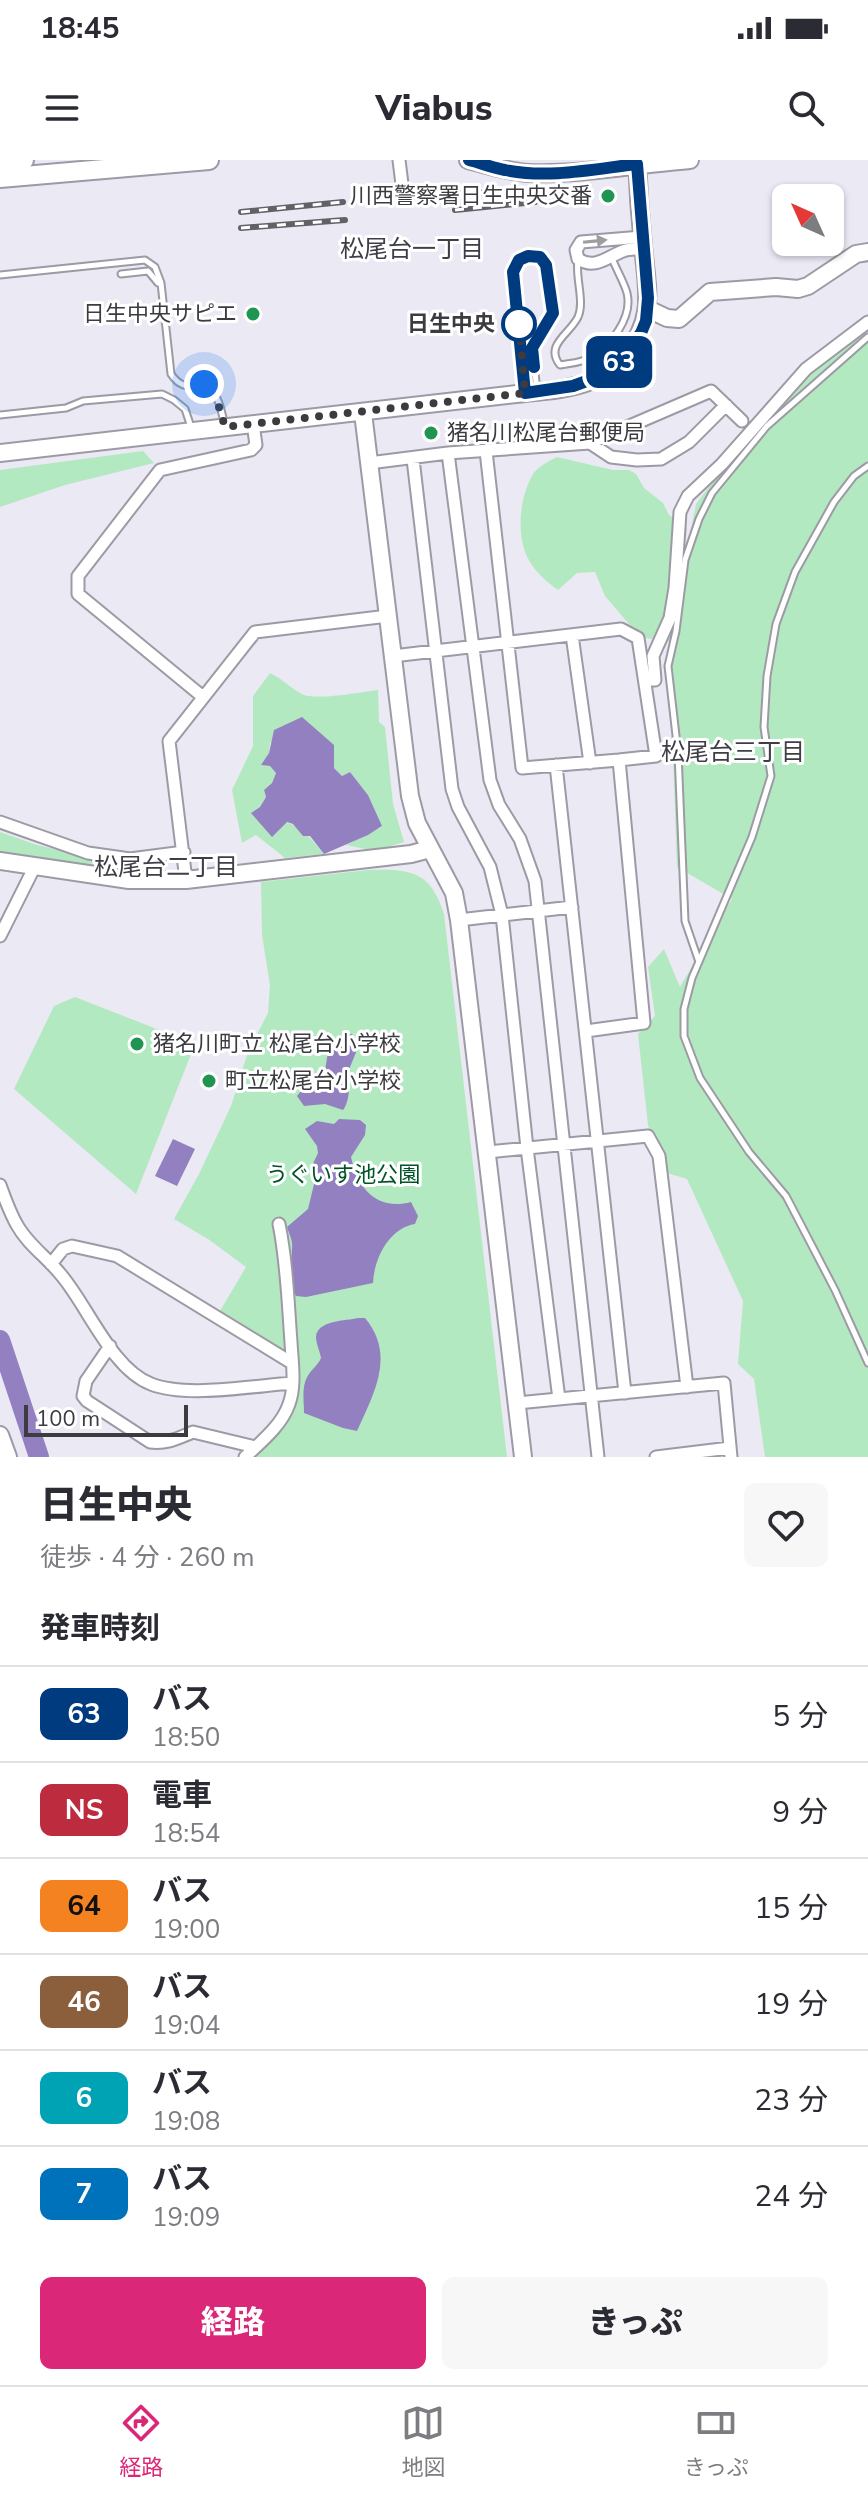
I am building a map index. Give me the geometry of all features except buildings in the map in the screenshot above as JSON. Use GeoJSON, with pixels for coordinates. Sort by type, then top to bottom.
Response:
{"type":"FeatureCollection","features":[{"type":"Feature","properties":{"kind":"main road"},"geometry":{"type":"LineString","coordinates":[[0,163],[24,160]]}},
{"type":"Feature","properties":{"kind":"main road"},"geometry":{"type":"LineString","coordinates":[[0,178],[209,160]]}},
{"type":"Feature","properties":{"kind":"street"},"geometry":{"type":"LineString","coordinates":[[399,160],[403,192]]}},
{"type":"Feature","properties":{"kind":"street"},"geometry":{"type":"LineString","coordinates":[[468,160],[528,173],[690,160]]}},
{"type":"Feature","properties":{"kind":"street"},"geometry":{"type":"LineString","coordinates":[[0,453],[531,393],[589,382],[610,370],[635,343],[648,309],[637,162]]}},
{"type":"Feature","properties":{"kind":"street"},"geometry":{"type":"LineString","coordinates":[[581,242],[643,242],[601,263],[585,263],[578,259],[576,250],[581,242]]}},
{"type":"Feature","properties":{"kind":"street"},"geometry":{"type":"LineString","coordinates":[[648,309],[667,318],[679,319],[710,292],[776,287],[798,289],[808,286],[856,254],[868,252]]}},
{"type":"Feature","properties":{"kind":"street"},"geometry":{"type":"LineString","coordinates":[[645,680],[655,680],[653,656],[670,618],[680,512],[688,496],[722,464],[806,369],[868,322]]}},
{"type":"Feature","properties":{"kind":"street"},"geometry":{"type":"LineString","coordinates":[[369,463],[448,453],[590,443],[711,391],[742,421]]}},
{"type":"Feature","properties":{"kind":"street"},"geometry":{"type":"LineString","coordinates":[[590,443],[611,457],[661,459],[689,442],[726,405]]}},
{"type":"Feature","properties":{"kind":"street"},"geometry":{"type":"LineString","coordinates":[[363,413],[410,796],[417,823],[454,893],[459,920],[523,1457]]}},
{"type":"Feature","properties":{"kind":"street"},"geometry":{"type":"LineString","coordinates":[[203,697],[78,594],[78,576],[160,470],[251,450],[256,445],[253,424]]}},
{"type":"Feature","properties":{"kind":"street"},"geometry":{"type":"LineString","coordinates":[[393,656],[474,646],[508,642],[572,635],[621,629],[638,638],[656,756],[522,768],[508,642],[486,451]]}},
{"type":"Feature","properties":{"kind":"street"},"geometry":{"type":"LineString","coordinates":[[448,453],[490,780],[499,805],[520,839],[535,881],[598,1457]]}},
{"type":"Feature","properties":{"kind":"street"},"geometry":{"type":"LineString","coordinates":[[413,459],[452,789],[458,807],[490,867],[502,915],[527,1148],[559,1399]]}},
{"type":"Feature","properties":{"kind":"street"},"geometry":{"type":"LineString","coordinates":[[186,880],[169,741],[255,632],[388,616]]}},
{"type":"Feature","properties":{"kind":"street"},"geometry":{"type":"LineString","coordinates":[[572,635],[590,763]]}},
{"type":"Feature","properties":{"kind":"street"},"geometry":{"type":"LineString","coordinates":[[586,1031],[644,1023],[619,760]]}},
{"type":"Feature","properties":{"kind":"street"},"geometry":{"type":"LineString","coordinates":[[556,765],[625,1393]]}},
{"type":"Feature","properties":{"kind":"street"},"geometry":{"type":"LineString","coordinates":[[0,822],[88,853],[130,859],[184,852]]}},
{"type":"Feature","properties":{"kind":"street"},"geometry":{"type":"LineString","coordinates":[[0,861],[129,880],[186,880],[411,854],[430,849]]}},
{"type":"Feature","properties":{"kind":"street"},"geometry":{"type":"LineString","coordinates":[[0,936],[35,866]]}},
{"type":"Feature","properties":{"kind":"street"},"geometry":{"type":"LineString","coordinates":[[459,920],[572,907]]}},
{"type":"Feature","properties":{"kind":"street"},"geometry":{"type":"LineString","coordinates":[[488,1152],[648,1136],[659,1156],[687,1387]]}},
{"type":"Feature","properties":{"kind":"street"},"geometry":{"type":"LineString","coordinates":[[0,1185],[16,1224],[26,1239],[62,1276],[125,1366],[148,1384],[182,1391],[291,1383]]}},
{"type":"Feature","properties":{"kind":"street"},"geometry":{"type":"LineString","coordinates":[[245,1457],[283,1416],[290,1403],[292,1363],[284,1247],[279,1224]]}},
{"type":"Feature","properties":{"kind":"street"},"geometry":{"type":"LineString","coordinates":[[51,1264],[63,1249],[72,1246],[117,1256],[292,1363]]}},
{"type":"Feature","properties":{"kind":"street"},"geometry":{"type":"LineString","coordinates":[[110,1346],[86,1381],[83,1396],[87,1401],[150,1442],[175,1441],[193,1432],[255,1447]]}},
{"type":"Feature","properties":{"kind":"street"},"geometry":{"type":"LineString","coordinates":[[517,1403],[724,1383],[731,1453],[656,1457]]}},
{"type":"Feature","properties":{"kind":"street"},"geometry":{"type":"LineString","coordinates":[[0,1435],[8,1457]]}},
{"type":"Feature","properties":{"kind":"lane"},"geometry":{"type":"LineString","coordinates":[[528,256],[540,257],[546,265],[553,313],[532,348],[531,393],[513,272],[519,260],[528,256]]}},
{"type":"Feature","properties":{"kind":"lane"},"geometry":{"type":"LineString","coordinates":[[578,259],[580,309],[577,320],[556,345],[554,355],[560,365],[591,358],[607,345],[624,319],[627,294],[612,258]]}},
{"type":"Feature","properties":{"kind":"lane"},"geometry":{"type":"LineString","coordinates":[[0,275],[145,260],[155,267],[161,289],[171,374],[177,384],[185,387],[204,384],[211,388],[219,401],[225,427]]}},
{"type":"Feature","properties":{"kind":"lane"},"geometry":{"type":"LineString","coordinates":[[121,274],[148,271],[161,289]]}},
{"type":"Feature","properties":{"kind":"lane"},"geometry":{"type":"LineString","coordinates":[[699,963],[685,921],[678,753],[668,666],[685,560],[712,493],[767,426],[868,337]]}},
{"type":"Feature","properties":{"kind":"lane"},"geometry":{"type":"LineString","coordinates":[[0,415],[66,408],[83,401],[162,394],[185,409],[192,431]]}},
{"type":"Feature","properties":{"kind":"lane"},"geometry":{"type":"LineString","coordinates":[[71,397],[83,401]]}},
{"type":"Feature","properties":{"kind":"lane"},"geometry":{"type":"LineString","coordinates":[[868,466],[854,476],[834,502],[795,572],[776,624],[767,676],[764,727],[771,776],[752,837],[692,978],[684,1009],[684,1036],[700,1078],[749,1152],[786,1196],[835,1290],[868,1363]]}},
{"type":"Feature","properties":{"kind":"green space"},"geometry":{"type":"Polygon","coordinates":[[[868,333],[868,1457],[765,1457],[754,1379],[738,1364],[743,1301],[687,1179],[667,1173],[648,1125],[638,1034],[655,1016],[648,967],[664,949],[680,987],[732,899],[677,867],[669,642],[640,637],[605,596],[595,572],[577,573],[558,590],[548,583],[525,552],[521,514],[534,473],[557,457],[613,470],[629,470],[636,474],[644,488],[663,503],[669,515],[687,528],[675,609],[696,504],[796,373],[868,333]]]}},
{"type":"Feature","properties":{"kind":"green space"},"geometry":{"type":"Polygon","coordinates":[[[143,451],[154,463],[65,485],[0,507],[0,470],[143,451]]]}},
{"type":"Feature","properties":{"kind":"green space"},"geometry":{"type":"Polygon","coordinates":[[[270,673],[308,696],[378,690],[379,722],[385,727],[393,804],[404,842],[375,851],[346,845],[382,827],[368,795],[350,772],[342,776],[334,768],[332,757],[270,742],[269,753],[261,765],[270,766],[276,773],[272,783],[264,790],[266,797],[260,807],[252,813],[276,833],[286,822],[298,828],[324,854],[285,858],[256,835],[242,843],[232,790],[253,746],[253,696],[270,673]]]}},
{"type":"Feature","properties":{"kind":"green space"},"geometry":{"type":"Polygon","coordinates":[[[0,832],[37,845],[130,867],[129,873],[0,856],[0,832]]]}},
{"type":"Feature","properties":{"kind":"green space","name":"うぐいす池公園"},"geometry":{"type":"Polygon","coordinates":[[[368,870],[396,870],[425,880],[444,914],[507,1457],[255,1457],[278,1434],[292,1409],[298,1380],[296,1361],[220,1311],[246,1267],[174,1219],[231,1106],[248,1052],[268,1013],[270,985],[262,935],[261,882],[368,870]]]}},
{"type":"Feature","properties":{"kind":"green space"},"geometry":{"type":"Polygon","coordinates":[[[75,997],[195,1044],[136,1194],[14,1089],[54,1006],[75,997]]]}},
{"type":"Feature","properties":{"kind":"shaded area"},"geometry":{"type":"Polygon","coordinates":[[[302,717],[334,745],[334,768],[342,776],[350,772],[368,795],[382,826],[324,854],[310,836],[303,836],[293,824],[287,822],[272,837],[251,813],[260,807],[266,797],[264,790],[272,783],[276,773],[270,766],[261,765],[269,753],[274,730],[302,717]]]}},
{"type":"Feature","properties":{"kind":"shaded area"},"geometry":{"type":"Polygon","coordinates":[[[352,1034],[359,1045],[346,1077],[349,1094],[343,1110],[325,1104],[304,1106],[297,1096],[321,1079],[332,1045],[339,1038],[352,1034]]]}},
{"type":"Feature","properties":{"kind":"shaded area"},"geometry":{"type":"Polygon","coordinates":[[[339,1119],[360,1120],[366,1125],[365,1135],[351,1157],[364,1188],[388,1203],[411,1202],[418,1216],[415,1224],[398,1232],[385,1246],[376,1264],[373,1283],[306,1297],[296,1296],[291,1279],[292,1245],[287,1227],[308,1209],[315,1180],[310,1170],[318,1153],[317,1146],[305,1129],[317,1121],[334,1124],[339,1119]]]}},
{"type":"Feature","properties":{"kind":"shaded area"},"geometry":{"type":"Polygon","coordinates":[[[173,1139],[195,1149],[177,1186],[155,1176],[173,1139]]]}},
{"type":"Feature","properties":{"kind":"shaded area"},"geometry":{"type":"Polygon","coordinates":[[[365,1318],[374,1332],[381,1360],[370,1403],[357,1431],[304,1413],[304,1393],[306,1378],[321,1358],[316,1339],[318,1331],[327,1324],[365,1318]]]}},
{"type":"Feature","properties":{"kind":"waterway"},"geometry":{"type":"LineString","coordinates":[[0,1340],[39,1457]]}},
{"type":"Feature","properties":{"kind":"railway"},"geometry":{"type":"LineString","coordinates":[[453,194],[574,190]]}},
{"type":"Feature","properties":{"kind":"railway"},"geometry":{"type":"LineString","coordinates":[[241,212],[343,202]]}},
{"type":"Feature","properties":{"kind":"railway"},"geometry":{"type":"LineString","coordinates":[[455,210],[535,202]]}},
{"type":"Feature","properties":{"kind":"railway"},"geometry":{"type":"LineString","coordinates":[[241,228],[345,220]]}},
{"type":"Feature","properties":{"kind":"bus line","name":"63"},"geometry":{"type":"LineString","coordinates":[[469,160],[528,173],[637,164],[648,284],[648,309],[641,333],[618,363],[603,375],[573,386],[525,393],[513,272],[515,264],[528,256],[540,257],[546,265],[553,313],[532,348],[534,367]]}},
{"type":"Feature","properties":{"kind":"place","name":"川西警察署日生中央交番"},"geometry":{"type":"Point","coordinates":[608,196]}},
{"type":"Feature","properties":{"kind":"place","name":"日生中央サピエ"},"geometry":{"type":"Point","coordinates":[253,314]}},
{"type":"Feature","properties":{"kind":"place","name":"日生中央"},"geometry":{"type":"Point","coordinates":[519,324]}},
{"type":"Feature","properties":{"kind":"place","name":"猪名川松尾台郵便局"},"geometry":{"type":"Point","coordinates":[431,433]}},
{"type":"Feature","properties":{"kind":"place","name":"猪名川町立 松尾台小学校"},"geometry":{"type":"Point","coordinates":[137,1044]}},
{"type":"Feature","properties":{"kind":"place","name":"町立松尾台小学校"},"geometry":{"type":"Point","coordinates":[209,1081]}},
{"type":"Feature","properties":{"kind":"district","name":"松尾台一丁目"},"geometry":{"type":"Point","coordinates":[412,249]}},
{"type":"Feature","properties":{"kind":"district","name":"松尾台三丁目"},"geometry":{"type":"Point","coordinates":[733,752]}},
{"type":"Feature","properties":{"kind":"district","name":"松尾台二丁目"},"geometry":{"type":"Point","coordinates":[166,867]}},
{"type":"Feature","properties":{"kind":"route"},"geometry":{"type":"LineString","coordinates":[[204,384],[211,388],[219,401],[225,427],[525,393],[519,324]]}}]}
